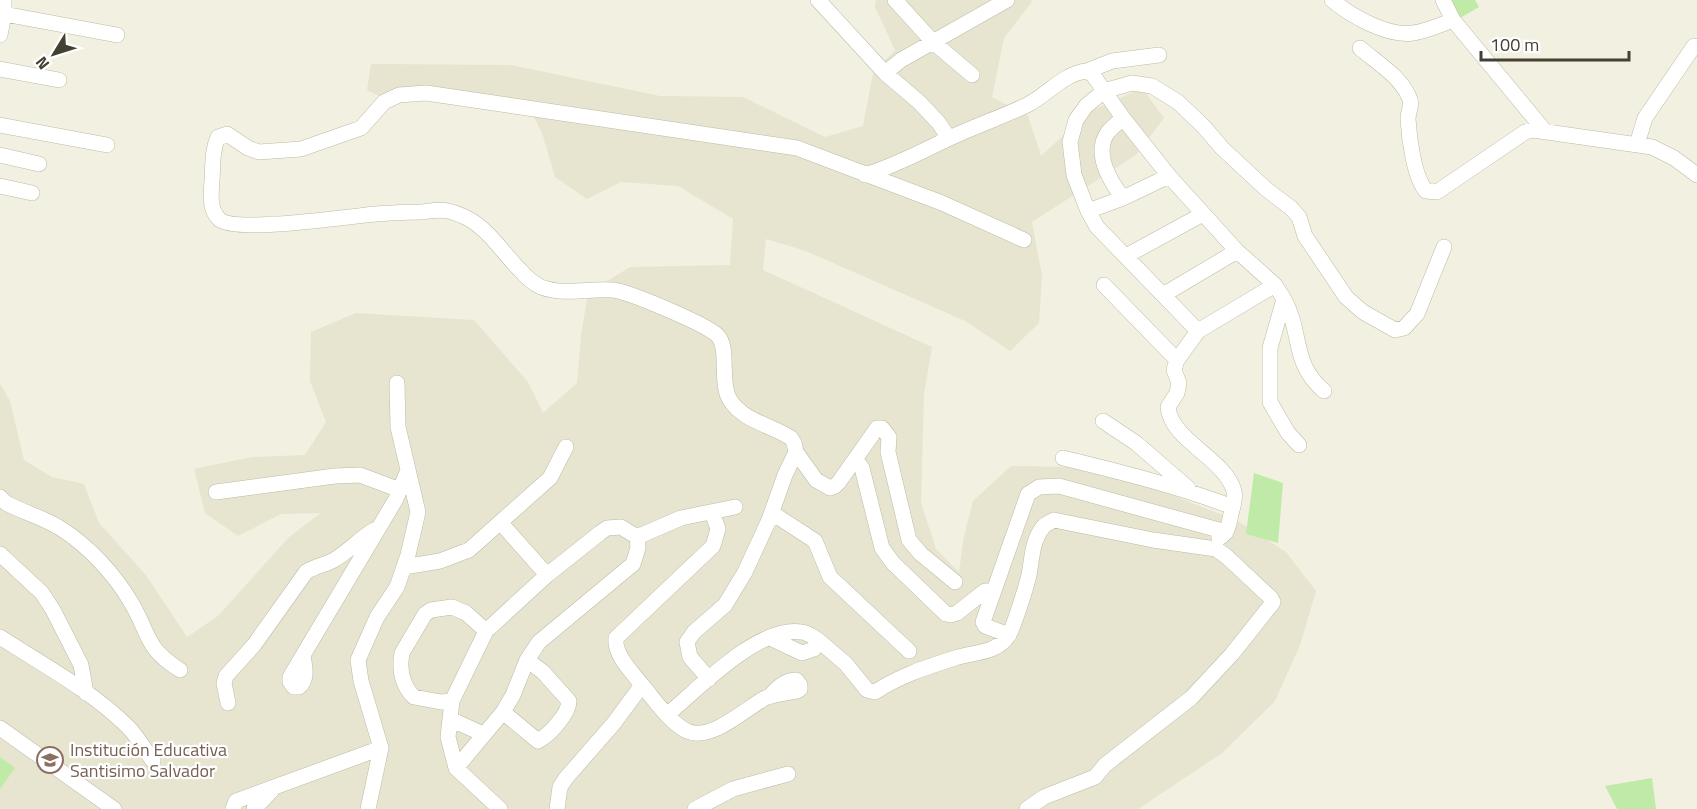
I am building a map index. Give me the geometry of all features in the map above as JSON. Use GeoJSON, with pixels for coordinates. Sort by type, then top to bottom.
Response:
{"type":"FeatureCollection","features":[{"type":"Feature","properties":{"kind":"street"},"geometry":{"type":"LineString","coordinates":[[818,0],[885,73],[938,122],[949,138]]}},
{"type":"Feature","properties":{"kind":"street"},"geometry":{"type":"LineString","coordinates":[[895,0],[933,42],[972,75]]}},
{"type":"Feature","properties":{"kind":"street"},"geometry":{"type":"LineString","coordinates":[[885,73],[901,60],[1008,0]]}},
{"type":"Feature","properties":{"kind":"street"},"geometry":{"type":"LineString","coordinates":[[1332,0],[1348,14],[1399,34],[1423,31],[1453,20]]}},
{"type":"Feature","properties":{"kind":"street"},"geometry":{"type":"LineString","coordinates":[[1443,0],[1453,20],[1544,130]]}},
{"type":"Feature","properties":{"kind":"street"},"geometry":{"type":"LineString","coordinates":[[0,35],[4,7],[117,35]]}},
{"type":"Feature","properties":{"kind":"street"},"geometry":{"type":"LineString","coordinates":[[1637,144],[1645,118],[1694,46]]}},
{"type":"Feature","properties":{"kind":"street"},"geometry":{"type":"LineString","coordinates":[[1360,48],[1400,83],[1409,95],[1412,104],[1408,116],[1409,136],[1420,182],[1426,191],[1437,192],[1525,132],[1533,130],[1652,147],[1697,175]]}},
{"type":"Feature","properties":{"kind":"street"},"geometry":{"type":"LineString","coordinates":[[865,175],[886,169],[949,138],[1027,105],[1074,73],[1087,71],[1112,61],[1159,55]]}},
{"type":"Feature","properties":{"kind":"street"},"geometry":{"type":"LineString","coordinates":[[0,69],[59,80]]}},
{"type":"Feature","properties":{"kind":"street"},"geometry":{"type":"LineString","coordinates":[[1087,71],[1093,75],[1123,118],[1169,176],[1238,251],[1275,285],[1292,314],[1301,362],[1312,381],[1324,391]]}},
{"type":"Feature","properties":{"kind":"street"},"geometry":{"type":"LineString","coordinates":[[1198,331],[1097,227],[1088,211],[1074,175],[1070,142],[1076,120],[1086,106],[1104,91],[1132,83],[1152,86],[1178,102],[1222,148],[1299,217],[1305,236],[1346,297],[1363,312],[1395,330],[1404,328],[1417,314],[1444,248]]}},
{"type":"Feature","properties":{"kind":"street"},"geometry":{"type":"LineString","coordinates":[[955,582],[921,554],[909,540],[888,452],[889,437],[882,428],[877,428],[835,486],[830,488],[816,480],[796,452],[791,438],[746,416],[729,399],[724,385],[722,346],[719,337],[709,329],[643,299],[614,290],[560,291],[541,287],[531,281],[513,263],[490,233],[476,222],[447,211],[229,225],[220,220],[211,206],[213,147],[218,137],[227,134],[248,148],[259,152],[301,149],[361,128],[384,102],[399,95],[426,93],[796,148],[972,215],[1024,240]]}},
{"type":"Feature","properties":{"kind":"street"},"geometry":{"type":"LineString","coordinates":[[1123,118],[1108,133],[1103,145],[1104,162],[1111,182],[1123,198]]}},
{"type":"Feature","properties":{"kind":"street"},"geometry":{"type":"LineString","coordinates":[[0,125],[107,145]]}},
{"type":"Feature","properties":{"kind":"street"},"geometry":{"type":"LineString","coordinates":[[0,155],[39,164]]}},
{"type":"Feature","properties":{"kind":"street"},"geometry":{"type":"LineString","coordinates":[[1088,211],[1123,198],[1169,176]]}},
{"type":"Feature","properties":{"kind":"street"},"geometry":{"type":"LineString","coordinates":[[0,186],[32,194]]}},
{"type":"Feature","properties":{"kind":"street"},"geometry":{"type":"LineString","coordinates":[[1126,256],[1203,214]]}},
{"type":"Feature","properties":{"kind":"street"},"geometry":{"type":"LineString","coordinates":[[1163,295],[1238,251]]}},
{"type":"Feature","properties":{"kind":"street"},"geometry":{"type":"LineString","coordinates":[[1104,285],[1177,360]]}},
{"type":"Feature","properties":{"kind":"street"},"geometry":{"type":"LineString","coordinates":[[1203,547],[1226,532],[1235,493],[1228,476],[1179,429],[1169,415],[1168,407],[1177,393],[1179,382],[1174,370],[1177,360],[1198,331],[1275,285]]}},
{"type":"Feature","properties":{"kind":"street"},"geometry":{"type":"LineString","coordinates":[[1284,299],[1270,348],[1270,402],[1282,424],[1299,445]]}},
{"type":"Feature","properties":{"kind":"street"},"geometry":{"type":"LineString","coordinates":[[368,809],[381,748],[361,681],[358,660],[377,617],[397,587],[417,512],[398,427],[397,383]]}},
{"type":"Feature","properties":{"kind":"street"},"geometry":{"type":"LineString","coordinates":[[1103,421],[1136,443],[1193,492]]}},
{"type":"Feature","properties":{"kind":"street"},"geometry":{"type":"LineString","coordinates":[[404,567],[440,561],[469,550],[550,478],[566,447]]}},
{"type":"Feature","properties":{"kind":"street"},"geometry":{"type":"LineString","coordinates":[[709,679],[690,657],[687,642],[694,632],[725,605],[745,572],[796,452]]}},
{"type":"Feature","properties":{"kind":"street"},"geometry":{"type":"LineString","coordinates":[[1063,458],[1141,477],[1193,492],[1233,507]]}},
{"type":"Feature","properties":{"kind":"street"},"geometry":{"type":"LineString","coordinates":[[853,462],[858,463],[862,468],[882,548],[893,563],[946,614],[957,613],[984,591],[994,591]]}},
{"type":"Feature","properties":{"kind":"street"},"geometry":{"type":"LineString","coordinates":[[303,656],[396,499],[408,470]]}},
{"type":"Feature","properties":{"kind":"street"},"geometry":{"type":"LineString","coordinates":[[216,492],[335,476],[360,475],[400,490]]}},
{"type":"Feature","properties":{"kind":"street"},"geometry":{"type":"LineString","coordinates":[[1009,635],[983,625],[1028,494],[1039,487],[1059,486],[1226,532]]}},
{"type":"Feature","properties":{"kind":"street"},"geometry":{"type":"LineString","coordinates":[[0,497],[6,503],[60,527],[88,550],[133,605],[149,642],[164,660],[180,670]]}},
{"type":"Feature","properties":{"kind":"street"},"geometry":{"type":"LineString","coordinates":[[637,537],[681,518],[735,507]]}},
{"type":"Feature","properties":{"kind":"street"},"geometry":{"type":"LineString","coordinates":[[712,512],[718,529],[714,546],[616,638],[615,644],[620,655],[642,685],[678,725],[689,732],[700,734],[722,726],[771,696]]}},
{"type":"Feature","properties":{"kind":"street"},"geometry":{"type":"LineString","coordinates":[[772,513],[814,541],[830,577],[909,651]]}},
{"type":"Feature","properties":{"kind":"street"},"geometry":{"type":"LineString","coordinates":[[668,714],[735,656],[770,638],[787,633],[801,632],[818,640],[846,664],[867,690],[875,692],[922,669],[962,655],[984,652],[1009,635],[1029,576],[1032,551],[1043,526],[1054,520],[1153,540],[1216,549],[1226,556],[1270,598],[1273,602],[1271,605],[1232,654],[1191,698],[1105,765],[1095,777],[1044,797],[1027,809]]}},
{"type":"Feature","properties":{"kind":"street"},"geometry":{"type":"LineString","coordinates":[[500,522],[547,575]]}},
{"type":"Feature","properties":{"kind":"street"},"geometry":{"type":"LineString","coordinates":[[500,809],[456,768],[448,736],[452,701],[486,631],[547,575],[607,528],[621,527],[637,537]]}},
{"type":"Feature","properties":{"kind":"street"},"geometry":{"type":"LineString","coordinates":[[228,703],[224,683],[226,676],[254,645],[306,572],[314,566],[331,562],[363,536],[377,529]]}},
{"type":"Feature","properties":{"kind":"street"},"geometry":{"type":"LineString","coordinates":[[456,768],[503,712],[513,695],[527,660],[539,642],[633,564],[638,549],[637,537]]}},
{"type":"Feature","properties":{"kind":"street"},"geometry":{"type":"LineString","coordinates":[[0,554],[42,593],[53,609],[81,665],[86,693]]}},
{"type":"Feature","properties":{"kind":"street"},"geometry":{"type":"LineString","coordinates":[[452,701],[441,702],[414,697],[404,684],[402,653],[424,614],[431,610],[452,607],[466,613],[486,631]]}},
{"type":"Feature","properties":{"kind":"street"},"geometry":{"type":"LineString","coordinates":[[0,637],[86,693],[128,728],[153,761]]}},
{"type":"Feature","properties":{"kind":"street"},"geometry":{"type":"LineString","coordinates":[[503,712],[538,741],[544,738],[569,708],[569,701],[543,672],[527,660]]}},
{"type":"Feature","properties":{"kind":"street"},"geometry":{"type":"LineString","coordinates":[[557,809],[560,787],[566,778],[614,723],[642,685]]}},
{"type":"Feature","properties":{"kind":"street"},"geometry":{"type":"LineString","coordinates":[[450,719],[483,734]]}},
{"type":"Feature","properties":{"kind":"street"},"geometry":{"type":"LineString","coordinates":[[0,728],[114,809]]}},
{"type":"Feature","properties":{"kind":"street"},"geometry":{"type":"LineString","coordinates":[[232,809],[236,801],[381,748]]}},
{"type":"Feature","properties":{"kind":"street"},"geometry":{"type":"LineString","coordinates":[[695,809],[734,789],[788,774]]}},
{"type":"Feature","properties":{"kind":"street"},"geometry":{"type":"LineString","coordinates":[[254,809],[275,787]]}},
{"type":"Feature","properties":{"kind":"shaded area"},"geometry":{"type":"Polygon","coordinates":[[[876,0],[1031,0],[1032,2],[1004,38],[992,97],[1028,116],[1041,156],[1089,112],[1142,88],[1164,118],[1136,155],[1032,222],[1042,276],[1039,323],[1010,351],[965,321],[806,251],[766,239],[763,270],[932,347],[924,394],[921,503],[936,549],[959,572],[964,536],[973,501],[1011,466],[1074,467],[1146,485],[1238,521],[1286,552],[1316,591],[1300,645],[1275,701],[1222,753],[1138,809],[0,809],[0,384],[10,401],[24,460],[52,477],[84,484],[99,523],[145,574],[187,637],[218,616],[289,537],[321,513],[281,514],[238,536],[205,513],[194,469],[252,457],[305,455],[326,422],[310,381],[311,332],[356,313],[474,320],[528,382],[543,413],[577,383],[581,335],[588,293],[630,267],[730,265],[733,219],[678,186],[621,182],[587,199],[555,177],[542,133],[528,105],[435,97],[391,102],[367,90],[371,64],[511,65],[660,96],[743,97],[825,137],[863,126],[873,73],[895,50],[875,7],[876,0]]]}},
{"type":"Feature","properties":{"kind":"green space"},"geometry":{"type":"Polygon","coordinates":[[[1450,0],[1475,0],[1479,7],[1460,18],[1450,0]]]}},
{"type":"Feature","properties":{"kind":"green space"},"geometry":{"type":"Polygon","coordinates":[[[1254,473],[1283,483],[1278,543],[1246,534],[1254,473]]]}},
{"type":"Feature","properties":{"kind":"green space"},"geometry":{"type":"Polygon","coordinates":[[[0,757],[15,768],[0,789],[0,757]]]}},
{"type":"Feature","properties":{"kind":"green space"},"geometry":{"type":"Polygon","coordinates":[[[1652,778],[1656,809],[1617,809],[1605,786],[1652,778]]]}},
{"type":"Feature","properties":{"kind":"place","name":"Institución Educativa Santisimo Salvador"},"geometry":{"type":"Point","coordinates":[50,760]}}]}
